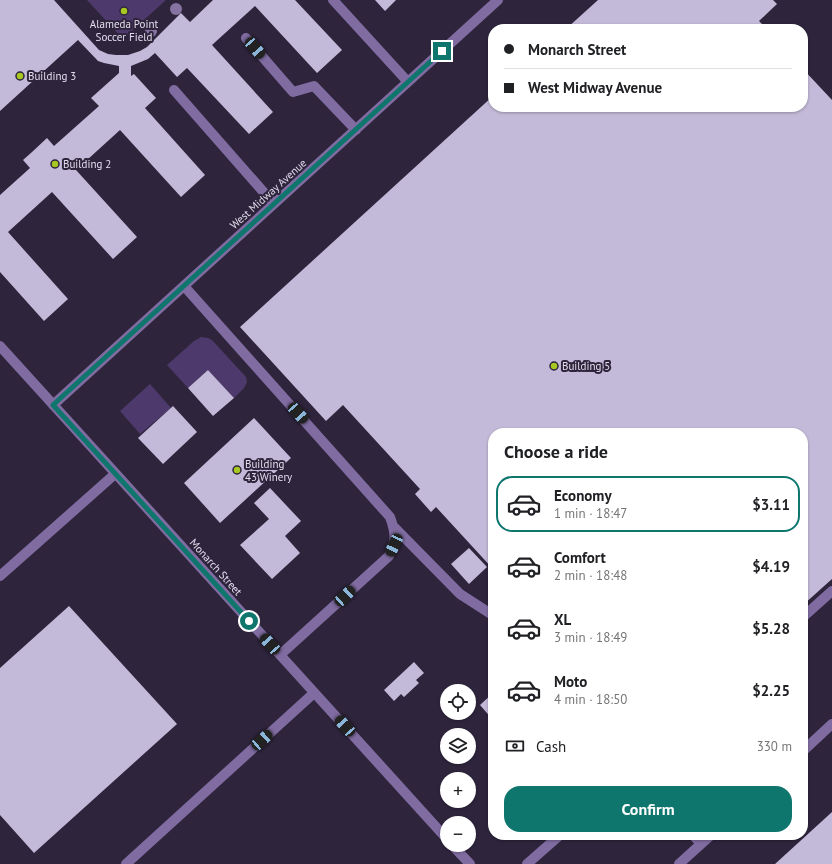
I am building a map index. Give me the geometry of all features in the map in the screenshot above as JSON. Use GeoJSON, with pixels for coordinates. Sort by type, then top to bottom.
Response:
{"type":"FeatureCollection","features":[{"type":"Feature","properties":{"kind":"street"},"geometry":{"type":"LineString","coordinates":[[333,0],[408,82]]}},
{"type":"Feature","properties":{"kind":"street","name":"West Midway Avenue"},"geometry":{"type":"LineString","coordinates":[[53,405],[498,0]]}},
{"type":"Feature","properties":{"kind":"street"},"geometry":{"type":"LineString","coordinates":[[246,38],[293,92],[314,86],[356,130]]}},
{"type":"Feature","properties":{"kind":"street"},"geometry":{"type":"LineString","coordinates":[[174,90],[274,204]]}},
{"type":"Feature","properties":{"kind":"street"},"geometry":{"type":"LineString","coordinates":[[184,286],[390,517],[394,527],[394,545],[389,556],[280,655]]}},
{"type":"Feature","properties":{"kind":"street","name":"Monarch Street"},"geometry":{"type":"LineString","coordinates":[[0,346],[440,831]]}},
{"type":"Feature","properties":{"kind":"street"},"geometry":{"type":"LineString","coordinates":[[0,576],[116,474]]}},
{"type":"Feature","properties":{"kind":"street"},"geometry":{"type":"LineString","coordinates":[[394,527],[460,594],[488,612]]}},
{"type":"Feature","properties":{"kind":"street"},"geometry":{"type":"LineString","coordinates":[[808,613],[832,591]]}},
{"type":"Feature","properties":{"kind":"street"},"geometry":{"type":"LineString","coordinates":[[126,864],[314,693]]}},
{"type":"Feature","properties":{"kind":"street"},"geometry":{"type":"LineString","coordinates":[[808,746],[832,724]]}},
{"type":"Feature","properties":{"kind":"street"},"geometry":{"type":"LineString","coordinates":[[527,864],[554,840]]}},
{"type":"Feature","properties":{"kind":"street"},"geometry":{"type":"LineString","coordinates":[[697,840],[701,844]]}},
{"type":"Feature","properties":{"kind":"street"},"geometry":{"type":"LineString","coordinates":[[679,864],[705,840]]}},
{"type":"Feature","properties":{"kind":"street"},"geometry":{"type":"LineString","coordinates":[[459,852],[470,864]]}},
{"type":"Feature","properties":{"kind":"shaded area"},"geometry":{"type":"Polygon","coordinates":[[[87,0],[166,0],[123,39],[87,0]]]}},
{"type":"Feature","properties":{"kind":"shaded area"},"geometry":{"type":"Polygon","coordinates":[[[201,337],[212,340],[246,377],[247,382],[244,388],[234,398],[208,370],[188,388],[167,365],[194,341],[201,337]]]}},
{"type":"Feature","properties":{"kind":"shaded area"},"geometry":{"type":"Polygon","coordinates":[[[150,384],[171,408],[140,434],[120,411],[150,384]]]}},
{"type":"Feature","properties":{"kind":"building","name":"Building 2"},"geometry":{"type":"Polygon","coordinates":[[[0,0],[54,0],[99,50],[108,54],[128,55],[147,47],[181,13],[190,22],[213,0],[295,0],[342,50],[317,73],[255,6],[212,45],[273,112],[249,134],[187,68],[177,77],[155,53],[148,59],[131,66],[131,76],[134,74],[156,98],[145,108],[205,175],[181,197],[120,130],[76,170],[137,237],[113,259],[52,192],[8,232],[68,299],[44,321],[0,272],[0,195],[30,168],[23,160],[47,138],[54,146],[99,106],[91,98],[119,73],[119,66],[98,61],[78,40],[0,111],[0,0]]]}},
{"type":"Feature","properties":{"kind":"building"},"geometry":{"type":"Polygon","coordinates":[[[375,0],[396,0],[385,11],[375,0]]]}},
{"type":"Feature","properties":{"kind":"building"},"geometry":{"type":"Polygon","coordinates":[[[598,0],[773,0],[777,4],[759,21],[762,24],[572,24],[598,0]]]}},
{"type":"Feature","properties":{"kind":"building","name":"Building 5"},"geometry":{"type":"Polygon","coordinates":[[[808,74],[832,100],[832,579],[808,601],[808,428],[488,428],[488,564],[436,507],[431,512],[415,494],[420,489],[343,405],[326,421],[240,327],[488,101],[488,112],[808,112],[808,74]]]}},
{"type":"Feature","properties":{"kind":"building"},"geometry":{"type":"Polygon","coordinates":[[[208,370],[234,398],[213,416],[188,388],[208,370]]]}},
{"type":"Feature","properties":{"kind":"building"},"geometry":{"type":"Polygon","coordinates":[[[173,406],[197,432],[163,464],[138,438],[173,406]]]}},
{"type":"Feature","properties":{"kind":"building","name":"Building 43 Winery"},"geometry":{"type":"Polygon","coordinates":[[[254,418],[291,458],[220,523],[184,483],[254,418]]]}},
{"type":"Feature","properties":{"kind":"building"},"geometry":{"type":"Polygon","coordinates":[[[270,488],[301,521],[285,536],[300,553],[272,579],[240,545],[269,519],[254,503],[270,488]]]}},
{"type":"Feature","properties":{"kind":"building"},"geometry":{"type":"Polygon","coordinates":[[[469,548],[487,567],[469,584],[451,564],[469,548]]]}},
{"type":"Feature","properties":{"kind":"building"},"geometry":{"type":"Polygon","coordinates":[[[69,606],[177,724],[34,853],[0,815],[0,668],[69,606]]]}},
{"type":"Feature","properties":{"kind":"building"},"geometry":{"type":"Polygon","coordinates":[[[414,662],[424,673],[416,680],[419,683],[404,697],[401,694],[394,701],[384,690],[414,662]]]}},
{"type":"Feature","properties":{"kind":"building"},"geometry":{"type":"Polygon","coordinates":[[[488,698],[488,714],[480,705],[488,698]]]}},
{"type":"Feature","properties":{"kind":"building"},"geometry":{"type":"Polygon","coordinates":[[[832,812],[832,864],[775,864],[801,840],[808,840],[808,834],[832,812]]]}},
{"type":"Feature","properties":{"kind":"place","name":"Alameda Point Soccer Field"},"geometry":{"type":"Point","coordinates":[124,11]}},
{"type":"Feature","properties":{"kind":"place","name":"Building 3"},"geometry":{"type":"Point","coordinates":[20,76]}},
{"type":"Feature","properties":{"kind":"place","name":"Building 2"},"geometry":{"type":"Point","coordinates":[55,164]}},
{"type":"Feature","properties":{"kind":"place","name":"Building 5"},"geometry":{"type":"Point","coordinates":[554,366]}},
{"type":"Feature","properties":{"kind":"place","name":"Building 43 Winery"},"geometry":{"type":"Point","coordinates":[237,470]}},
{"type":"Feature","properties":{"kind":"route"},"geometry":{"type":"LineString","coordinates":[[249,621],[53,405],[442,51]]}}]}
